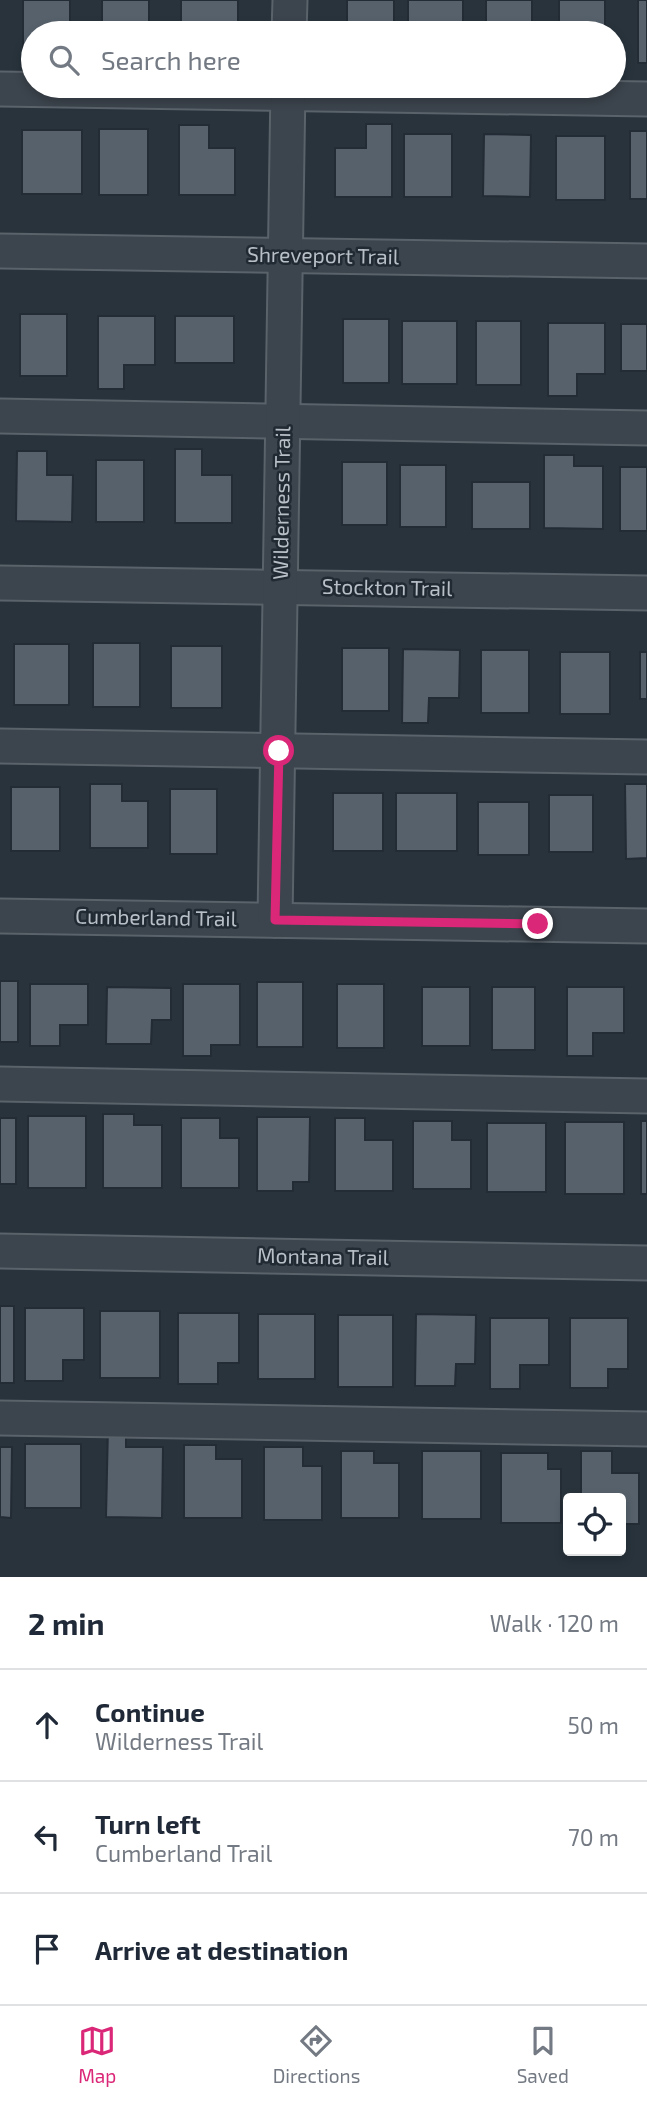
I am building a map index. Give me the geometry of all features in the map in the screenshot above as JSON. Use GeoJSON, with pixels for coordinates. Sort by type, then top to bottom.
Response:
{"type":"FeatureCollection","features":[{"type":"Feature","properties":{"kind":"street"},"geometry":{"type":"LineString","coordinates":[[289,21],[290,0]]}},
{"type":"Feature","properties":{"kind":"street"},"geometry":{"type":"LineString","coordinates":[[0,89],[21,89]]}},
{"type":"Feature","properties":{"kind":"street","name":"Wilderness Trail"},"geometry":{"type":"LineString","coordinates":[[275,920],[288,98]]}},
{"type":"Feature","properties":{"kind":"street"},"geometry":{"type":"LineString","coordinates":[[607,98],[647,99]]}},
{"type":"Feature","properties":{"kind":"street","name":"Shreveport Trail"},"geometry":{"type":"LineString","coordinates":[[0,251],[647,261]]}},
{"type":"Feature","properties":{"kind":"street"},"geometry":{"type":"LineString","coordinates":[[0,416],[647,428]]}},
{"type":"Feature","properties":{"kind":"street","name":"Stockton Trail"},"geometry":{"type":"LineString","coordinates":[[0,583],[647,593]]}},
{"type":"Feature","properties":{"kind":"street"},"geometry":{"type":"LineString","coordinates":[[0,747],[647,757]]}},
{"type":"Feature","properties":{"kind":"street","name":"Cumberland Trail"},"geometry":{"type":"LineString","coordinates":[[0,916],[647,926]]}},
{"type":"Feature","properties":{"kind":"street"},"geometry":{"type":"LineString","coordinates":[[0,1084],[647,1096]]}},
{"type":"Feature","properties":{"kind":"street","name":"Montana Trail"},"geometry":{"type":"LineString","coordinates":[[0,1251],[647,1263]]}},
{"type":"Feature","properties":{"kind":"street"},"geometry":{"type":"LineString","coordinates":[[0,1418],[647,1429]]}},
{"type":"Feature","properties":{"kind":"building"},"geometry":{"type":"Polygon","coordinates":[[[23,0],[70,0],[70,21],[23,21],[23,0]]]}},
{"type":"Feature","properties":{"kind":"building"},"geometry":{"type":"Polygon","coordinates":[[[102,0],[149,0],[149,21],[102,21],[102,0]]]}},
{"type":"Feature","properties":{"kind":"building"},"geometry":{"type":"Polygon","coordinates":[[[181,0],[238,0],[238,21],[181,21],[181,0]]]}},
{"type":"Feature","properties":{"kind":"building"},"geometry":{"type":"Polygon","coordinates":[[[347,0],[394,0],[394,21],[347,21],[347,0]]]}},
{"type":"Feature","properties":{"kind":"building"},"geometry":{"type":"Polygon","coordinates":[[[408,0],[463,0],[463,21],[408,21],[408,0]]]}},
{"type":"Feature","properties":{"kind":"building"},"geometry":{"type":"Polygon","coordinates":[[[486,0],[532,0],[532,21],[486,21],[486,0]]]}},
{"type":"Feature","properties":{"kind":"building"},"geometry":{"type":"Polygon","coordinates":[[[559,0],[605,0],[605,21],[559,21],[559,0]]]}},
{"type":"Feature","properties":{"kind":"building"},"geometry":{"type":"Polygon","coordinates":[[[638,0],[647,0],[647,63],[638,63],[638,0]]]}},
{"type":"Feature","properties":{"kind":"building"},"geometry":{"type":"Polygon","coordinates":[[[366,124],[392,124],[392,197],[335,197],[335,148],[366,148],[366,124]]]}},
{"type":"Feature","properties":{"kind":"building"},"geometry":{"type":"Polygon","coordinates":[[[179,125],[209,125],[209,148],[235,148],[235,195],[179,195],[179,125]]]}},
{"type":"Feature","properties":{"kind":"building"},"geometry":{"type":"Polygon","coordinates":[[[99,129],[148,129],[148,195],[99,195],[99,129]]]}},
{"type":"Feature","properties":{"kind":"building"},"geometry":{"type":"Polygon","coordinates":[[[22,130],[82,130],[82,194],[22,194],[22,130]]]}},
{"type":"Feature","properties":{"kind":"building"},"geometry":{"type":"Polygon","coordinates":[[[630,131],[647,131],[647,199],[630,199],[630,131]]]}},
{"type":"Feature","properties":{"kind":"building"},"geometry":{"type":"Polygon","coordinates":[[[404,134],[452,134],[452,197],[404,197],[404,134]]]}},
{"type":"Feature","properties":{"kind":"building"},"geometry":{"type":"Polygon","coordinates":[[[484,134],[531,135],[530,197],[483,196],[484,134]]]}},
{"type":"Feature","properties":{"kind":"building"},"geometry":{"type":"Polygon","coordinates":[[[556,136],[605,136],[605,200],[556,200],[556,136]]]}},
{"type":"Feature","properties":{"kind":"building"},"geometry":{"type":"Polygon","coordinates":[[[20,314],[67,314],[67,376],[20,376],[20,314]]]}},
{"type":"Feature","properties":{"kind":"building"},"geometry":{"type":"Polygon","coordinates":[[[98,316],[155,316],[155,365],[124,365],[124,389],[98,389],[98,316]]]}},
{"type":"Feature","properties":{"kind":"building"},"geometry":{"type":"Polygon","coordinates":[[[175,316],[234,316],[234,363],[175,363],[175,316]]]}},
{"type":"Feature","properties":{"kind":"building"},"geometry":{"type":"Polygon","coordinates":[[[343,319],[389,319],[389,383],[343,383],[343,319]]]}},
{"type":"Feature","properties":{"kind":"building"},"geometry":{"type":"Polygon","coordinates":[[[402,321],[457,321],[457,384],[402,384],[402,321]]]}},
{"type":"Feature","properties":{"kind":"building"},"geometry":{"type":"Polygon","coordinates":[[[476,321],[521,321],[521,385],[476,385],[476,321]]]}},
{"type":"Feature","properties":{"kind":"building"},"geometry":{"type":"Polygon","coordinates":[[[548,323],[605,323],[605,374],[577,374],[577,396],[548,396],[548,323]]]}},
{"type":"Feature","properties":{"kind":"building"},"geometry":{"type":"Polygon","coordinates":[[[621,324],[647,324],[647,371],[621,371],[621,324]]]}},
{"type":"Feature","properties":{"kind":"building"},"geometry":{"type":"Polygon","coordinates":[[[175,449],[202,449],[202,475],[232,475],[232,523],[175,523],[175,449]]]}},
{"type":"Feature","properties":{"kind":"building"},"geometry":{"type":"Polygon","coordinates":[[[17,451],[47,451],[47,475],[73,475],[72,522],[16,521],[17,451]]]}},
{"type":"Feature","properties":{"kind":"building"},"geometry":{"type":"Polygon","coordinates":[[[544,455],[574,455],[574,466],[603,466],[603,529],[544,528],[544,455]]]}},
{"type":"Feature","properties":{"kind":"building"},"geometry":{"type":"Polygon","coordinates":[[[96,460],[144,460],[144,522],[96,522],[96,460]]]}},
{"type":"Feature","properties":{"kind":"building"},"geometry":{"type":"Polygon","coordinates":[[[342,462],[387,462],[387,525],[342,525],[342,462]]]}},
{"type":"Feature","properties":{"kind":"building"},"geometry":{"type":"Polygon","coordinates":[[[400,465],[446,465],[446,527],[400,527],[400,465]]]}},
{"type":"Feature","properties":{"kind":"building"},"geometry":{"type":"Polygon","coordinates":[[[620,467],[647,467],[647,531],[620,531],[620,467]]]}},
{"type":"Feature","properties":{"kind":"building"},"geometry":{"type":"Polygon","coordinates":[[[472,482],[530,482],[530,529],[472,529],[472,482]]]}},
{"type":"Feature","properties":{"kind":"building"},"geometry":{"type":"Polygon","coordinates":[[[93,643],[140,643],[140,707],[93,707],[93,643]]]}},
{"type":"Feature","properties":{"kind":"building"},"geometry":{"type":"Polygon","coordinates":[[[14,644],[69,644],[69,705],[14,705],[14,644]]]}},
{"type":"Feature","properties":{"kind":"building"},"geometry":{"type":"Polygon","coordinates":[[[171,646],[222,646],[222,708],[171,708],[171,646]]]}},
{"type":"Feature","properties":{"kind":"building"},"geometry":{"type":"Polygon","coordinates":[[[342,648],[389,648],[389,711],[342,711],[342,648]]]}},
{"type":"Feature","properties":{"kind":"building"},"geometry":{"type":"Polygon","coordinates":[[[403,649],[460,650],[459,698],[429,698],[428,723],[402,723],[403,649]]]}},
{"type":"Feature","properties":{"kind":"building"},"geometry":{"type":"Polygon","coordinates":[[[481,650],[529,650],[529,713],[481,713],[481,650]]]}},
{"type":"Feature","properties":{"kind":"building"},"geometry":{"type":"Polygon","coordinates":[[[560,652],[610,652],[610,714],[560,714],[560,652]]]}},
{"type":"Feature","properties":{"kind":"building"},"geometry":{"type":"Polygon","coordinates":[[[640,652],[647,652],[647,699],[640,699],[640,652]]]}},
{"type":"Feature","properties":{"kind":"building"},"geometry":{"type":"Polygon","coordinates":[[[90,784],[122,784],[122,801],[148,801],[148,848],[90,848],[90,784]]]}},
{"type":"Feature","properties":{"kind":"building"},"geometry":{"type":"Polygon","coordinates":[[[625,784],[647,784],[647,858],[626,859],[625,784]]]}},
{"type":"Feature","properties":{"kind":"building"},"geometry":{"type":"Polygon","coordinates":[[[11,787],[60,787],[60,851],[11,851],[11,787]]]}},
{"type":"Feature","properties":{"kind":"building"},"geometry":{"type":"Polygon","coordinates":[[[170,789],[217,789],[217,854],[170,854],[170,789]]]}},
{"type":"Feature","properties":{"kind":"building"},"geometry":{"type":"Polygon","coordinates":[[[333,793],[383,793],[383,851],[333,851],[333,793]]]}},
{"type":"Feature","properties":{"kind":"building"},"geometry":{"type":"Polygon","coordinates":[[[396,793],[457,793],[457,851],[396,851],[396,793]]]}},
{"type":"Feature","properties":{"kind":"building"},"geometry":{"type":"Polygon","coordinates":[[[549,795],[593,795],[593,852],[549,852],[549,795]]]}},
{"type":"Feature","properties":{"kind":"building"},"geometry":{"type":"Polygon","coordinates":[[[478,802],[529,802],[529,855],[478,855],[478,802]]]}},
{"type":"Feature","properties":{"kind":"building"},"geometry":{"type":"Polygon","coordinates":[[[0,981],[18,981],[18,1042],[0,1042],[0,981]]]}},
{"type":"Feature","properties":{"kind":"building"},"geometry":{"type":"Polygon","coordinates":[[[257,982],[303,982],[303,1047],[257,1047],[257,982]]]}},
{"type":"Feature","properties":{"kind":"building"},"geometry":{"type":"Polygon","coordinates":[[[30,984],[88,984],[88,1025],[60,1025],[60,1046],[30,1046],[30,984]]]}},
{"type":"Feature","properties":{"kind":"building"},"geometry":{"type":"Polygon","coordinates":[[[183,984],[240,984],[240,1045],[211,1045],[211,1056],[183,1056],[183,984]]]}},
{"type":"Feature","properties":{"kind":"building"},"geometry":{"type":"Polygon","coordinates":[[[337,984],[384,984],[384,1048],[337,1048],[337,984]]]}},
{"type":"Feature","properties":{"kind":"building"},"geometry":{"type":"Polygon","coordinates":[[[107,987],[171,988],[171,1020],[152,1020],[151,1044],[106,1044],[107,987]]]}},
{"type":"Feature","properties":{"kind":"building"},"geometry":{"type":"Polygon","coordinates":[[[422,987],[470,987],[470,1046],[422,1046],[422,987]]]}},
{"type":"Feature","properties":{"kind":"building"},"geometry":{"type":"Polygon","coordinates":[[[492,987],[535,987],[535,1050],[492,1050],[492,987]]]}},
{"type":"Feature","properties":{"kind":"building"},"geometry":{"type":"Polygon","coordinates":[[[567,987],[624,987],[624,1033],[593,1033],[593,1056],[567,1056],[567,987]]]}},
{"type":"Feature","properties":{"kind":"building"},"geometry":{"type":"Polygon","coordinates":[[[103,1114],[134,1114],[134,1125],[162,1125],[162,1188],[103,1188],[103,1114]]]}},
{"type":"Feature","properties":{"kind":"building"},"geometry":{"type":"Polygon","coordinates":[[[28,1116],[86,1116],[86,1188],[28,1188],[28,1116]]]}},
{"type":"Feature","properties":{"kind":"building"},"geometry":{"type":"Polygon","coordinates":[[[257,1117],[310,1117],[309,1182],[293,1182],[293,1191],[257,1191],[257,1117]]]}},
{"type":"Feature","properties":{"kind":"building"},"geometry":{"type":"Polygon","coordinates":[[[0,1118],[16,1118],[16,1184],[0,1184],[0,1118]]]}},
{"type":"Feature","properties":{"kind":"building"},"geometry":{"type":"Polygon","coordinates":[[[181,1118],[220,1118],[220,1138],[239,1138],[239,1188],[181,1188],[181,1118]]]}},
{"type":"Feature","properties":{"kind":"building"},"geometry":{"type":"Polygon","coordinates":[[[335,1118],[365,1118],[365,1140],[393,1140],[393,1191],[335,1191],[335,1118]]]}},
{"type":"Feature","properties":{"kind":"building"},"geometry":{"type":"Polygon","coordinates":[[[413,1121],[452,1121],[452,1140],[471,1140],[471,1189],[413,1189],[413,1121]]]}},
{"type":"Feature","properties":{"kind":"building"},"geometry":{"type":"Polygon","coordinates":[[[641,1121],[647,1121],[647,1194],[641,1194],[641,1121]]]}},
{"type":"Feature","properties":{"kind":"building"},"geometry":{"type":"Polygon","coordinates":[[[565,1122],[624,1122],[624,1194],[565,1194],[565,1122]]]}},
{"type":"Feature","properties":{"kind":"building"},"geometry":{"type":"Polygon","coordinates":[[[487,1123],[546,1123],[546,1192],[487,1192],[487,1123]]]}},
{"type":"Feature","properties":{"kind":"building"},"geometry":{"type":"Polygon","coordinates":[[[0,1306],[14,1306],[14,1383],[0,1383],[0,1306]]]}},
{"type":"Feature","properties":{"kind":"building"},"geometry":{"type":"Polygon","coordinates":[[[25,1308],[84,1308],[84,1360],[63,1360],[63,1381],[25,1381],[25,1308]]]}},
{"type":"Feature","properties":{"kind":"building"},"geometry":{"type":"Polygon","coordinates":[[[100,1311],[160,1311],[160,1378],[100,1378],[100,1311]]]}},
{"type":"Feature","properties":{"kind":"building"},"geometry":{"type":"Polygon","coordinates":[[[178,1313],[239,1313],[239,1363],[218,1363],[218,1384],[178,1384],[178,1313]]]}},
{"type":"Feature","properties":{"kind":"building"},"geometry":{"type":"Polygon","coordinates":[[[258,1314],[315,1314],[315,1379],[258,1379],[258,1314]]]}},
{"type":"Feature","properties":{"kind":"building"},"geometry":{"type":"Polygon","coordinates":[[[416,1314],[476,1315],[475,1364],[456,1364],[455,1386],[415,1386],[416,1314]]]}},
{"type":"Feature","properties":{"kind":"building"},"geometry":{"type":"Polygon","coordinates":[[[338,1315],[393,1315],[393,1387],[338,1387],[338,1315]]]}},
{"type":"Feature","properties":{"kind":"building"},"geometry":{"type":"Polygon","coordinates":[[[490,1318],[549,1318],[549,1365],[520,1365],[520,1389],[490,1389],[490,1318]]]}},
{"type":"Feature","properties":{"kind":"building"},"geometry":{"type":"Polygon","coordinates":[[[570,1318],[628,1318],[628,1369],[608,1369],[608,1388],[570,1388],[570,1318]]]}},
{"type":"Feature","properties":{"kind":"building"},"geometry":{"type":"Polygon","coordinates":[[[108,1426],[126,1435],[126,1447],[163,1447],[162,1518],[106,1517],[108,1426]]]}},
{"type":"Feature","properties":{"kind":"building"},"geometry":{"type":"Polygon","coordinates":[[[25,1444],[81,1444],[81,1508],[25,1508],[25,1444]]]}},
{"type":"Feature","properties":{"kind":"building"},"geometry":{"type":"Polygon","coordinates":[[[184,1445],[216,1445],[216,1459],[242,1459],[242,1518],[184,1518],[184,1445]]]}},
{"type":"Feature","properties":{"kind":"building"},"geometry":{"type":"Polygon","coordinates":[[[0,1447],[12,1447],[11,1518],[0,1517],[0,1447]]]}},
{"type":"Feature","properties":{"kind":"building"},"geometry":{"type":"Polygon","coordinates":[[[264,1447],[303,1447],[303,1466],[322,1466],[322,1520],[264,1520],[264,1447]]]}},
{"type":"Feature","properties":{"kind":"building"},"geometry":{"type":"Polygon","coordinates":[[[341,1451],[374,1451],[374,1463],[399,1463],[399,1518],[341,1518],[341,1451]]]}},
{"type":"Feature","properties":{"kind":"building"},"geometry":{"type":"Polygon","coordinates":[[[422,1451],[481,1451],[481,1519],[422,1519],[422,1451]]]}},
{"type":"Feature","properties":{"kind":"building"},"geometry":{"type":"Polygon","coordinates":[[[581,1451],[612,1451],[612,1473],[639,1473],[639,1524],[626,1524],[626,1493],[581,1493],[581,1451]]]}},
{"type":"Feature","properties":{"kind":"building"},"geometry":{"type":"Polygon","coordinates":[[[501,1453],[548,1453],[548,1469],[561,1469],[561,1523],[501,1523],[501,1453]]]}},
{"type":"Feature","properties":{"kind":"route"},"geometry":{"type":"LineString","coordinates":[[279,751],[275,920],[538,924]]}}]}
